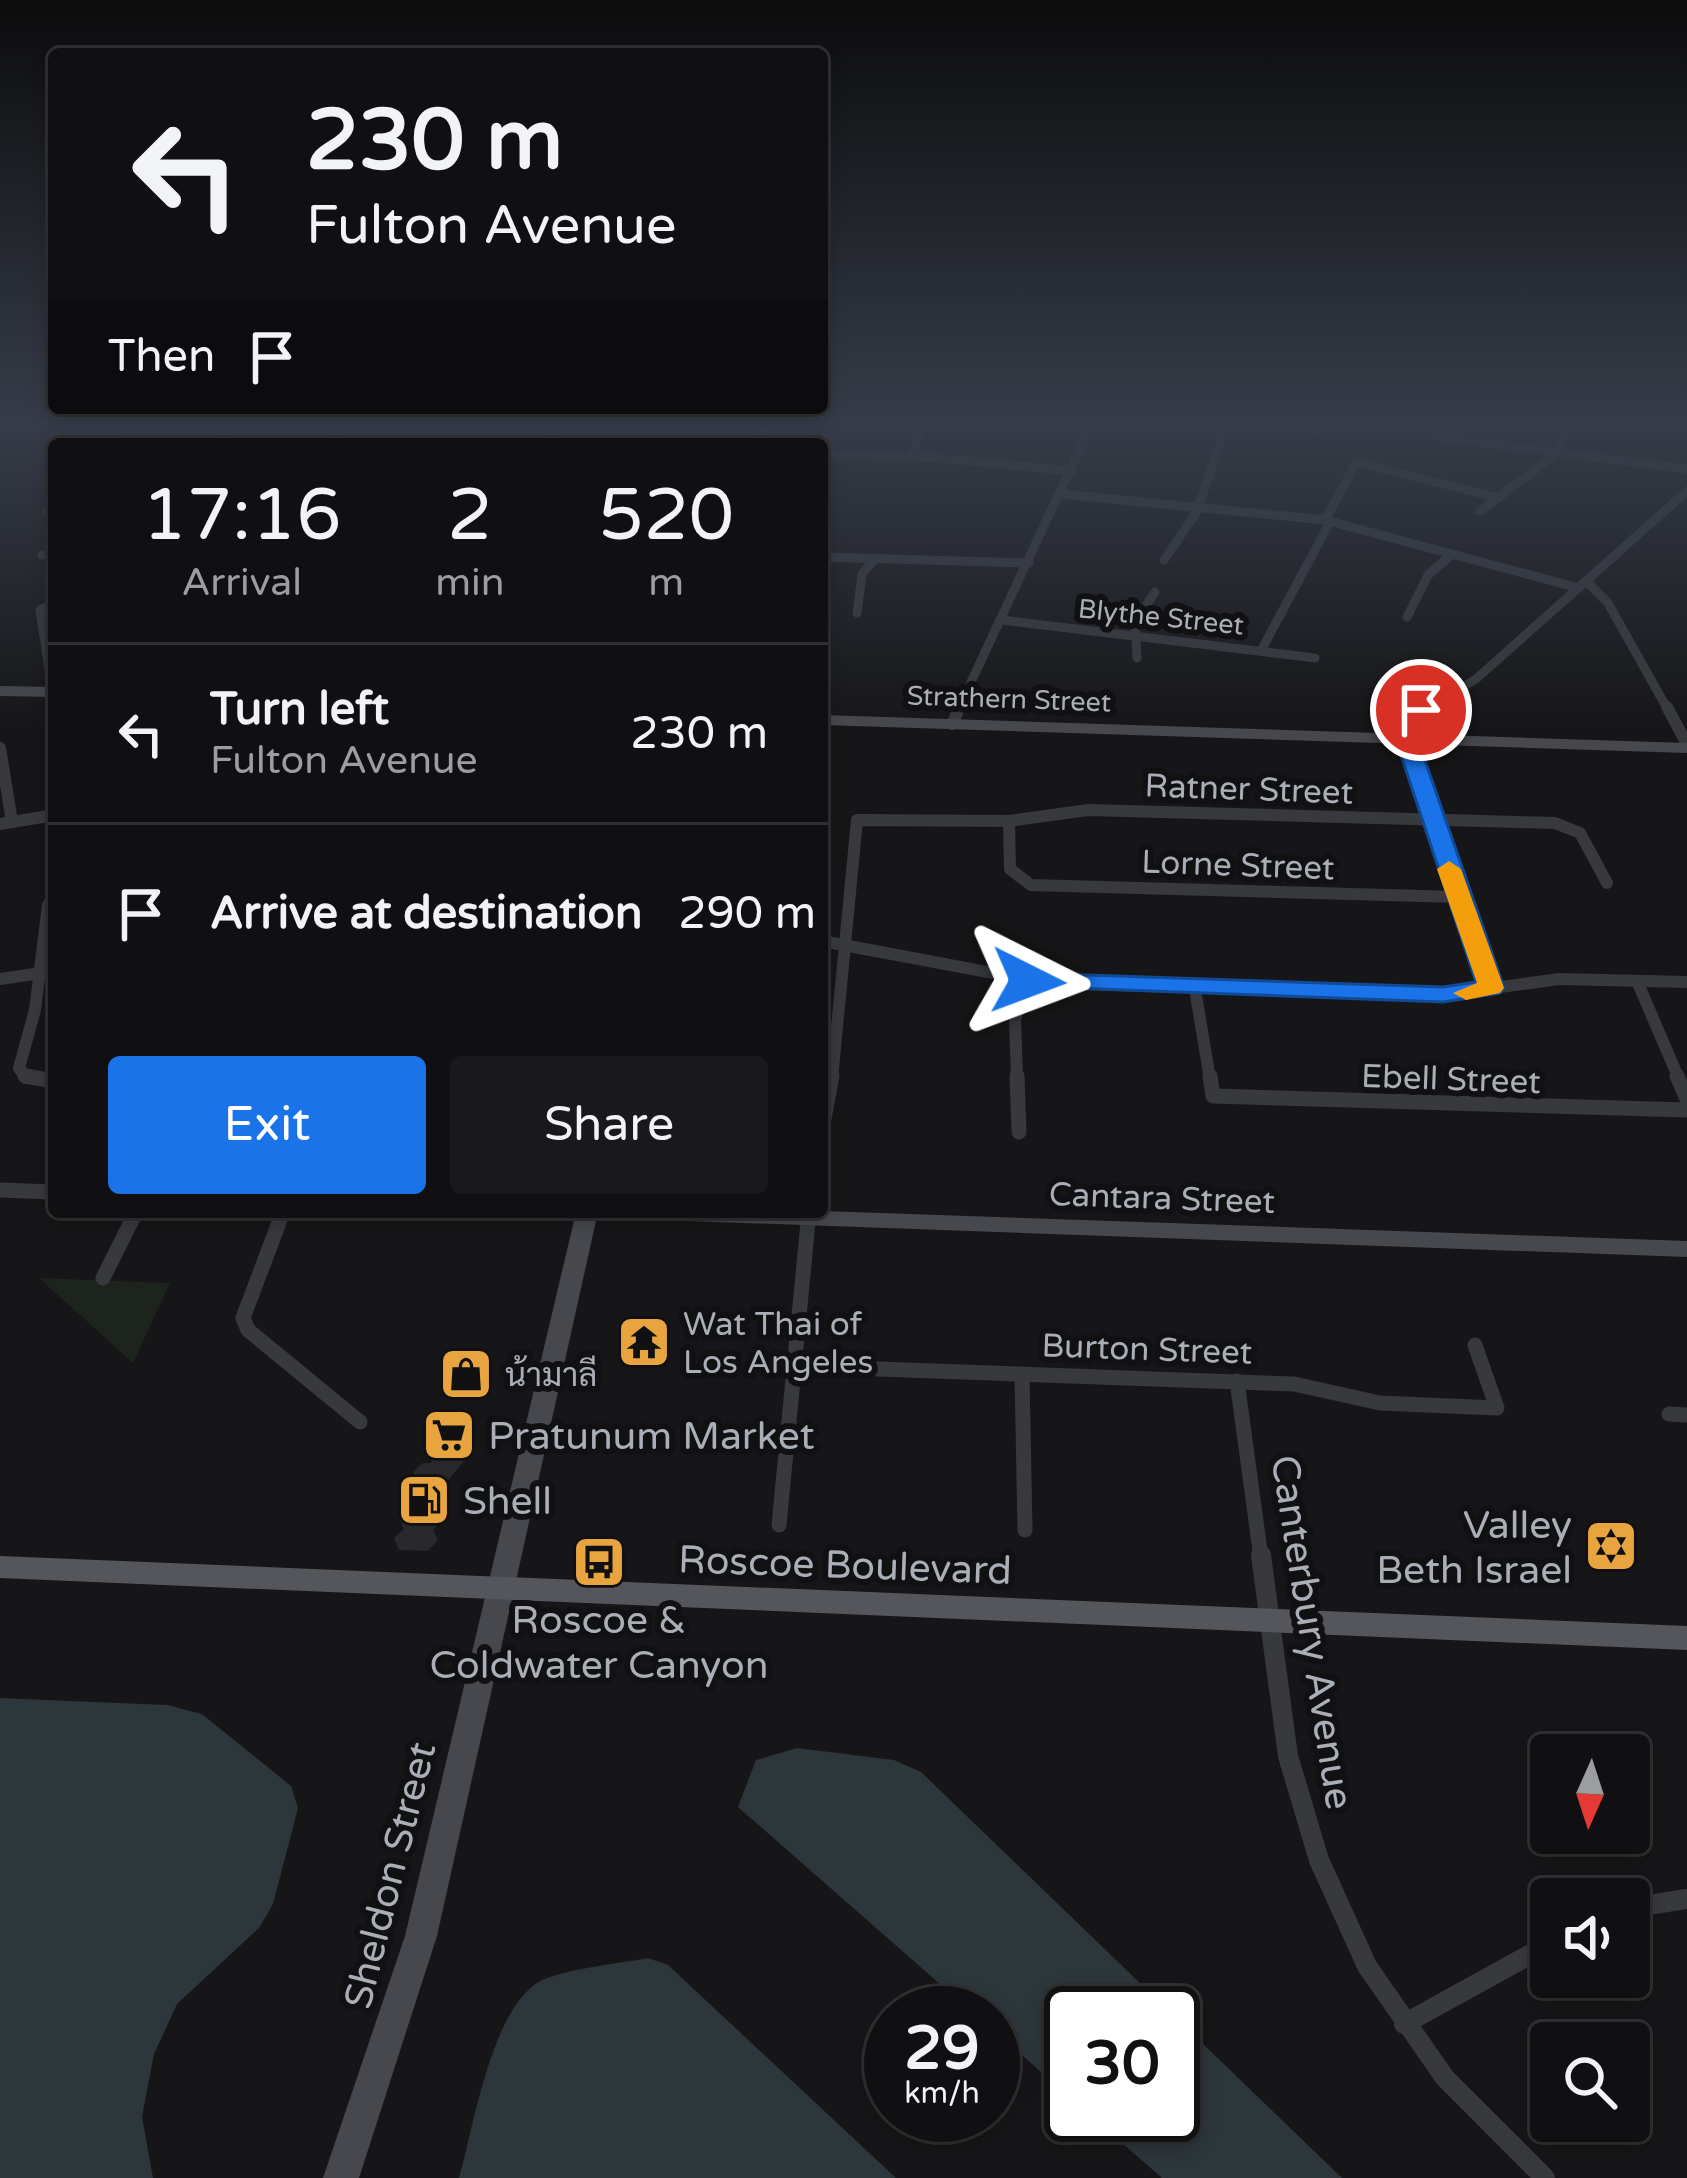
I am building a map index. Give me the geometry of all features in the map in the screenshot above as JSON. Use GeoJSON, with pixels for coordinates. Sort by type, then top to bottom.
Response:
{"type":"FeatureCollection","features":[{"type":"Feature","properties":{"kind":"main road","name":"Roscoe Boulevard"},"geometry":{"type":"LineString","coordinates":[[0,1567],[1687,1638]]}},
{"type":"Feature","properties":{"kind":"street"},"geometry":{"type":"LineString","coordinates":[[952,724],[1046,527]]}},
{"type":"Feature","properties":{"kind":"street"},"geometry":{"type":"LineString","coordinates":[[1164,560],[1184,527]]}},
{"type":"Feature","properties":{"kind":"street"},"geometry":{"type":"LineString","coordinates":[[1262,650],[1324,527]]}},
{"type":"Feature","properties":{"kind":"street"},"geometry":{"type":"LineString","coordinates":[[1348,527],[1583,585],[1608,603],[1686,744]]}},
{"type":"Feature","properties":{"kind":"street"},"geometry":{"type":"LineString","coordinates":[[1491,988],[1409,736],[1421,710],[1476,679],[1648,527]]}},
{"type":"Feature","properties":{"kind":"street"},"geometry":{"type":"LineString","coordinates":[[1407,617],[1429,575],[1452,554]]}},
{"type":"Feature","properties":{"kind":"street"},"geometry":{"type":"LineString","coordinates":[[828,556],[1029,563]]}},
{"type":"Feature","properties":{"kind":"street"},"geometry":{"type":"LineString","coordinates":[[857,614],[862,574],[875,559]]}},
{"type":"Feature","properties":{"kind":"street"},"geometry":{"type":"LineString","coordinates":[[1137,658],[1130,634],[1137,613],[1155,592]]}},
{"type":"Feature","properties":{"kind":"street"},"geometry":{"type":"LineString","coordinates":[[48,606],[40,610],[48,662]]}},
{"type":"Feature","properties":{"kind":"street","name":"Blythe Street"},"geometry":{"type":"LineString","coordinates":[[1002,620],[1316,658]]}},
{"type":"Feature","properties":{"kind":"street"},"geometry":{"type":"LineString","coordinates":[[0,691],[48,692]]}},
{"type":"Feature","properties":{"kind":"street","name":"Strathern Street"},"geometry":{"type":"LineString","coordinates":[[828,720],[1686,744]]}},
{"type":"Feature","properties":{"kind":"street"},"geometry":{"type":"LineString","coordinates":[[0,748],[6,823],[48,815]]}},
{"type":"Feature","properties":{"kind":"street","name":"Ratner Street"},"geometry":{"type":"LineString","coordinates":[[844,946],[857,820],[1009,820],[1088,810],[1569,826],[1580,833],[1600,878],[1607,883]]}},
{"type":"Feature","properties":{"kind":"street","name":"Lorne Street"},"geometry":{"type":"LineString","coordinates":[[1009,820],[1009,873],[1017,882],[1458,897]]}},
{"type":"Feature","properties":{"kind":"street"},"geometry":{"type":"LineString","coordinates":[[48,905],[35,1010],[20,1068],[26,1078],[48,1080]]}},
{"type":"Feature","properties":{"kind":"street"},"geometry":{"type":"LineString","coordinates":[[828,942],[1028,981],[1443,994],[1559,979],[1687,982]]}},
{"type":"Feature","properties":{"kind":"street"},"geometry":{"type":"LineString","coordinates":[[828,1107],[844,946]]}},
{"type":"Feature","properties":{"kind":"street"},"geometry":{"type":"LineString","coordinates":[[0,979],[48,972]]}},
{"type":"Feature","properties":{"kind":"street"},"geometry":{"type":"LineString","coordinates":[[1019,1132],[1015,1027],[1028,981]]}},
{"type":"Feature","properties":{"kind":"street"},"geometry":{"type":"LineString","coordinates":[[1637,981],[1687,1099]]}},
{"type":"Feature","properties":{"kind":"street","name":"Ebell Street"},"geometry":{"type":"LineString","coordinates":[[1195,988],[1213,1096],[1687,1110]]}},
{"type":"Feature","properties":{"kind":"street"},"geometry":{"type":"LineString","coordinates":[[0,1190],[48,1192]]}},
{"type":"Feature","properties":{"kind":"street","name":"Cantara Street"},"geometry":{"type":"LineString","coordinates":[[828,1216],[1687,1249]]}},
{"type":"Feature","properties":{"kind":"street"},"geometry":{"type":"LineString","coordinates":[[103,1279],[133,1218]]}},
{"type":"Feature","properties":{"kind":"street"},"geometry":{"type":"LineString","coordinates":[[281,1218],[243,1318],[248,1330],[360,1422]]}},
{"type":"Feature","properties":{"kind":"street","name":"Sheldon Street"},"geometry":{"type":"LineString","coordinates":[[340,2178],[421,1936],[586,1218]]}},
{"type":"Feature","properties":{"kind":"street"},"geometry":{"type":"LineString","coordinates":[[779,1525],[809,1218]]}},
{"type":"Feature","properties":{"kind":"street","name":"Burton Street"},"geometry":{"type":"LineString","coordinates":[[794,1366],[1294,1384],[1380,1403],[1497,1408],[1484,1358],[1475,1345]]}},
{"type":"Feature","properties":{"kind":"street"},"geometry":{"type":"LineString","coordinates":[[1022,1374],[1024,1530]]}},
{"type":"Feature","properties":{"kind":"street","name":"Canterbury Avenue"},"geometry":{"type":"LineString","coordinates":[[1238,1381],[1288,1756],[1300,1805],[1367,1966],[1404,2024],[1445,2078],[1545,2178]]}},
{"type":"Feature","properties":{"kind":"street"},"geometry":{"type":"LineString","coordinates":[[1650,1905],[1687,1899]]}},
{"type":"Feature","properties":{"kind":"street"},"geometry":{"type":"LineString","coordinates":[[1404,2024],[1530,1955]]}},
{"type":"Feature","properties":{"kind":"shaded area"},"geometry":{"type":"Polygon","coordinates":[[[39,1278],[170,1283],[133,1363],[39,1278]]]}},
{"type":"Feature","properties":{"kind":"shaded area"},"geometry":{"type":"Polygon","coordinates":[[[0,1698],[167,1705],[202,1714],[291,1786],[298,1808],[273,1904],[259,1928],[177,2004],[154,2054],[142,2117],[153,2178],[0,2178],[0,1698]]]}},
{"type":"Feature","properties":{"kind":"shaded area"},"geometry":{"type":"Polygon","coordinates":[[[797,1748],[894,1760],[921,1772],[1143,1986],[1044,1986],[1044,2074],[1020,2054],[1020,1986],[942,1986],[738,1807],[756,1760],[797,1748]]]}},
{"type":"Feature","properties":{"kind":"shaded area"},"geometry":{"type":"Polygon","coordinates":[[[648,1958],[668,1965],[896,2178],[459,2178],[499,2036],[528,1990],[559,1974],[648,1958]]]}},
{"type":"Feature","properties":{"kind":"shaded area"},"geometry":{"type":"Polygon","coordinates":[[[1200,2041],[1342,2178],[1162,2178],[1121,2142],[1200,2142],[1200,2041]]]}},
{"type":"Feature","properties":{"kind":"building","name":"Shell"},"geometry":{"type":"Polygon","coordinates":[[[434,1453],[469,1455],[444,1485],[449,1497],[438,1508],[443,1520],[433,1530],[438,1540],[428,1551],[399,1550],[394,1538],[404,1529],[399,1519],[417,1503],[401,1502],[405,1488],[420,1488],[413,1472],[431,1463],[434,1453]]]}},
{"type":"Feature","properties":{"kind":"slow traffic"},"geometry":{"type":"LineString","coordinates":[[1449,869],[1491,988],[1466,993]]}},
{"type":"Feature","properties":{"kind":"place","name":"Wat Thai of Los Angeles"},"geometry":{"type":"Point","coordinates":[644,1342]}},
{"type":"Feature","properties":{"kind":"place","name":"น้ามาลี"},"geometry":{"type":"Point","coordinates":[466,1374]}},
{"type":"Feature","properties":{"kind":"place","name":"Pratunum Market"},"geometry":{"type":"Point","coordinates":[449,1435]}},
{"type":"Feature","properties":{"kind":"place","name":"Shell"},"geometry":{"type":"Point","coordinates":[424,1500]}},
{"type":"Feature","properties":{"kind":"place","name":"Valley Beth Israel"},"geometry":{"type":"Point","coordinates":[1611,1546]}},
{"type":"Feature","properties":{"kind":"place","name":"Roscoe & Coldwater Canyon"},"geometry":{"type":"Point","coordinates":[599,1562]}},
{"type":"Feature","properties":{"kind":"route"},"geometry":{"type":"LineString","coordinates":[[1028,981],[1443,994],[1491,988],[1409,746],[1411,726],[1421,710]]}}]}
